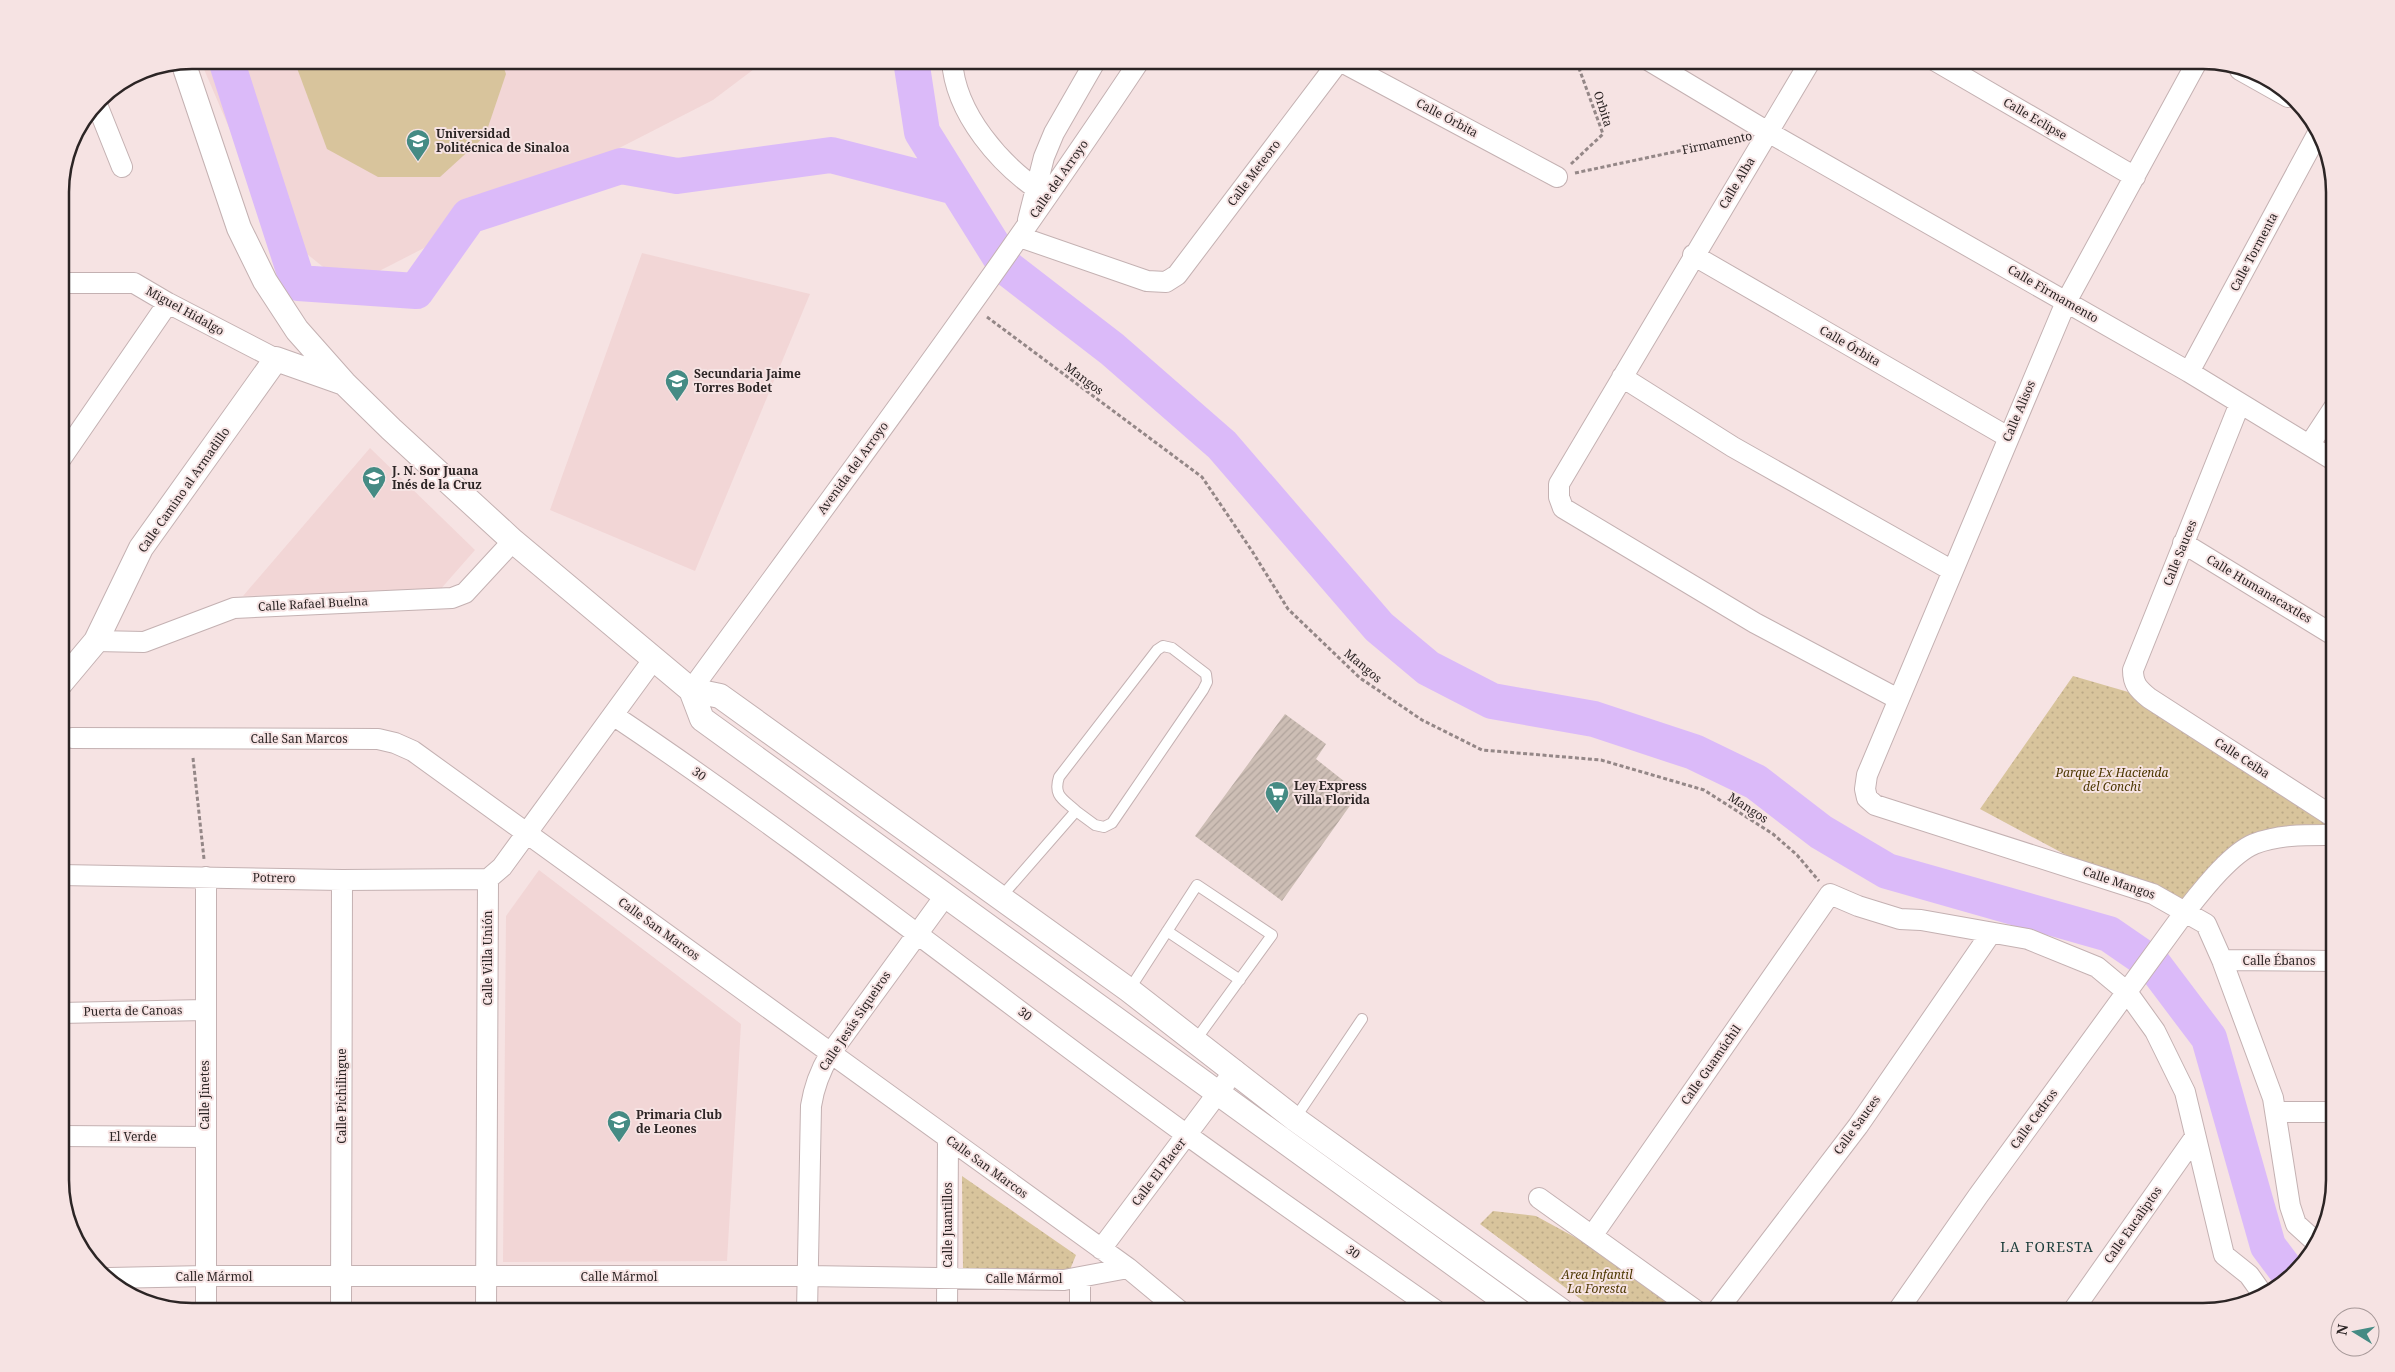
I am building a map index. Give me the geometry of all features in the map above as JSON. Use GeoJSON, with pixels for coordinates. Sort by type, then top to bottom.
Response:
{"type":"FeatureCollection","features":[{"type":"Feature","properties":{"kind":"street"},"geometry":{"type":"LineString","coordinates":[[185,69],[239,228],[265,281],[297,330],[344,383],[391,430],[513,541],[690,690],[720,696],[1129,990],[1235,1070],[1288,1129],[1509,1303]]}},
{"type":"Feature","properties":{"kind":"street"},"geometry":{"type":"LineString","coordinates":[[954,69],[960,96],[983,138],[1008,167],[1042,192]]}},
{"type":"Feature","properties":{"kind":"street","name":"Calle del Arroyo"},"geometry":{"type":"LineString","coordinates":[[1042,192],[1044,157],[1054,133],[1091,69]]}},
{"type":"Feature","properties":{"kind":"street","name":"Calle del Arroyo"},"geometry":{"type":"LineString","coordinates":[[1021,235],[1042,192],[1133,69]]}},
{"type":"Feature","properties":{"kind":"street","name":"Calle Meteoro"},"geometry":{"type":"LineString","coordinates":[[1021,235],[1147,281],[1166,282],[1177,275],[1331,69]]}},
{"type":"Feature","properties":{"kind":"street","name":"Calle Órbita"},"geometry":{"type":"LineString","coordinates":[[1355,69],[1558,177]]}},
{"type":"Feature","properties":{"kind":"street","name":"Firmamento"},"geometry":{"type":"LineString","coordinates":[[1663,69],[1768,132]]}},
{"type":"Feature","properties":{"kind":"street","name":"Calle Alba"},"geometry":{"type":"LineString","coordinates":[[1806,69],[1693,255],[1559,484],[1559,497],[1563,508],[1755,622],[1898,699]]}},
{"type":"Feature","properties":{"kind":"street","name":"Calle Eclipse"},"geometry":{"type":"LineString","coordinates":[[1949,69],[2135,177]]}},
{"type":"Feature","properties":{"kind":"street","name":"Calle Alisos"},"geometry":{"type":"LineString","coordinates":[[1867,775],[1951,570],[2066,302],[2193,69]]}},
{"type":"Feature","properties":{"kind":"street"},"geometry":{"type":"LineString","coordinates":[[100,111],[122,166]]}},
{"type":"Feature","properties":{"kind":"street","name":"Calle Firmamento"},"geometry":{"type":"LineString","coordinates":[[1768,132],[2189,372],[2326,455]]}},
{"type":"Feature","properties":{"kind":"street","name":"Calle Tormenta"},"geometry":{"type":"LineString","coordinates":[[2189,372],[2314,139]]}},
{"type":"Feature","properties":{"kind":"street","name":"Avenida del Arroyo"},"geometry":{"type":"LineString","coordinates":[[690,690],[972,306],[1021,235]]}},
{"type":"Feature","properties":{"kind":"street","name":"Calle Órbita"},"geometry":{"type":"LineString","coordinates":[[1693,255],[2008,437]]}},
{"type":"Feature","properties":{"kind":"street","name":"Miguel Hidalgo"},"geometry":{"type":"LineString","coordinates":[[69,283],[134,283],[168,304],[276,359]]}},
{"type":"Feature","properties":{"kind":"street"},"geometry":{"type":"LineString","coordinates":[[69,447],[168,304]]}},
{"type":"Feature","properties":{"kind":"street"},"geometry":{"type":"LineString","coordinates":[[276,359],[344,383]]}},
{"type":"Feature","properties":{"kind":"street","name":"Calle Camino al Armadillo"},"geometry":{"type":"LineString","coordinates":[[69,673],[96,641],[141,548],[276,359]]}},
{"type":"Feature","properties":{"kind":"street"},"geometry":{"type":"LineString","coordinates":[[1622,377],[1733,447],[1951,570]]}},
{"type":"Feature","properties":{"kind":"street","name":"Calle Sauces"},"geometry":{"type":"LineString","coordinates":[[2149,698],[2138,688],[2133,680],[2133,670],[2240,403]]}},
{"type":"Feature","properties":{"kind":"street"},"geometry":{"type":"LineString","coordinates":[[2310,444],[2326,420]]}},
{"type":"Feature","properties":{"kind":"street","name":"Calle Rafael Buelna"},"geometry":{"type":"LineString","coordinates":[[96,641],[144,642],[234,608],[452,598],[465,593],[513,541]]}},
{"type":"Feature","properties":{"kind":"street","name":"Calle Humanacaxtles"},"geometry":{"type":"LineString","coordinates":[[2184,543],[2326,630]]}},
{"type":"Feature","properties":{"kind":"street"},"geometry":{"type":"LineString","coordinates":[[488,879],[502,867],[653,660]]}},
{"type":"Feature","properties":{"kind":"street"},"geometry":{"type":"LineString","coordinates":[[690,690],[702,719],[1218,1095],[1288,1129],[1549,1303]]}},
{"type":"Feature","properties":{"kind":"street","name":"Calle Ceiba"},"geometry":{"type":"LineString","coordinates":[[2149,698],[2326,812]]}},
{"type":"Feature","properties":{"kind":"street","name":"30"},"geometry":{"type":"LineString","coordinates":[[613,715],[669,753],[917,932],[1186,1135],[1425,1303]]}},
{"type":"Feature","properties":{"kind":"street","name":"Calle San Marcos"},"geometry":{"type":"LineString","coordinates":[[72,738],[378,739],[395,743],[413,751],[1128,1268],[1170,1303]]}},
{"type":"Feature","properties":{"kind":"street","name":"Calle Mangos"},"geometry":{"type":"LineString","coordinates":[[1867,775],[1865,789],[1867,798],[1875,805],[2153,894],[2180,919],[2206,924],[2222,960],[2273,1098],[2290,1206],[2296,1224],[2312,1238]]}},
{"type":"Feature","properties":{"kind":"street"},"geometry":{"type":"LineString","coordinates":[[2180,919],[2215,875],[2252,845],[2290,836],[2326,835]]}},
{"type":"Feature","properties":{"kind":"street","name":"Potrero"},"geometry":{"type":"LineString","coordinates":[[69,875],[342,880],[488,879]]}},
{"type":"Feature","properties":{"kind":"street","name":"Calle Jinetes"},"geometry":{"type":"LineString","coordinates":[[206,877],[206,1303]]}},
{"type":"Feature","properties":{"kind":"street","name":"Calle Villa Unión"},"geometry":{"type":"LineString","coordinates":[[486,1303],[488,879]]}},
{"type":"Feature","properties":{"kind":"street","name":"Calle Pichilingue"},"geometry":{"type":"LineString","coordinates":[[341,1303],[342,880]]}},
{"type":"Feature","properties":{"kind":"street"},"geometry":{"type":"LineString","coordinates":[[1830,894],[1858,906],[1900,919],[1921,920],[2028,939],[2072,955],[2131,986],[2185,1092],[2224,1255],[2249,1275],[2258,1290]]}},
{"type":"Feature","properties":{"kind":"street","name":"Calle Guamúchil"},"geometry":{"type":"LineString","coordinates":[[1592,1236],[1830,894]]}},
{"type":"Feature","properties":{"kind":"street","name":"Calle Jesús Siqueiros"},"geometry":{"type":"LineString","coordinates":[[806,1303],[811,1106],[817,1080],[830,1054],[945,896]]}},
{"type":"Feature","properties":{"kind":"street","name":"Calle Cedros"},"geometry":{"type":"LineString","coordinates":[[1902,1303],[2180,919]]}},
{"type":"Feature","properties":{"kind":"street","name":"Calle Sauces"},"geometry":{"type":"LineString","coordinates":[[1723,1303],[1858,1126],[1991,933]]}},
{"type":"Feature","properties":{"kind":"street","name":"Calle Ébanos"},"geometry":{"type":"LineString","coordinates":[[2222,960],[2326,961]]}},
{"type":"Feature","properties":{"kind":"street","name":"Puerta de Canoas"},"geometry":{"type":"LineString","coordinates":[[69,1012],[205,1010]]}},
{"type":"Feature","properties":{"kind":"street","name":"Calle El Placer"},"geometry":{"type":"LineString","coordinates":[[1101,1249],[1235,1070]]}},
{"type":"Feature","properties":{"kind":"street"},"geometry":{"type":"LineString","coordinates":[[2276,1112],[2326,1112]]}},
{"type":"Feature","properties":{"kind":"street","name":"El Verde"},"geometry":{"type":"LineString","coordinates":[[69,1136],[205,1137]]}},
{"type":"Feature","properties":{"kind":"street","name":"Calle Eucaliptos"},"geometry":{"type":"LineString","coordinates":[[2078,1303],[2195,1137]]}},
{"type":"Feature","properties":{"kind":"street","name":"Calle Juantillos"},"geometry":{"type":"LineString","coordinates":[[947,1303],[948,1138]]}},
{"type":"Feature","properties":{"kind":"street"},"geometry":{"type":"LineString","coordinates":[[1539,1198],[1685,1303]]}},
{"type":"Feature","properties":{"kind":"street","name":"Calle Mármol"},"geometry":{"type":"LineString","coordinates":[[117,1278],[206,1276],[342,1278],[808,1276],[1064,1280],[1128,1268]]}},
{"type":"Feature","properties":{"kind":"street"},"geometry":{"type":"LineString","coordinates":[[1080,1278],[1080,1303]]}},
{"type":"Feature","properties":{"kind":"lane"},"geometry":{"type":"LineString","coordinates":[[1163,646],[1172,648],[1206,674],[1208,682],[1112,823],[1104,827],[1095,825],[1076,811],[1059,796],[1056,787],[1059,777],[1157,650],[1163,646]]}},
{"type":"Feature","properties":{"kind":"lane"},"geometry":{"type":"LineString","coordinates":[[1001,897],[1076,811]]}},
{"type":"Feature","properties":{"kind":"lane"},"geometry":{"type":"LineString","coordinates":[[1129,990],[1197,885],[1272,935],[1195,1041]]}},
{"type":"Feature","properties":{"kind":"lane"},"geometry":{"type":"LineString","coordinates":[[1167,931],[1240,980]]}},
{"type":"Feature","properties":{"kind":"lane"},"geometry":{"type":"LineString","coordinates":[[1288,1129],[1362,1019]]}},
{"type":"Feature","properties":{"kind":"path","name":"Orbita"},"geometry":{"type":"LineString","coordinates":[[1558,177],[1602,134],[1579,69]]}},
{"type":"Feature","properties":{"kind":"path","name":"Firmamento"},"geometry":{"type":"LineString","coordinates":[[1558,177],[1768,132]]}},
{"type":"Feature","properties":{"kind":"path","name":"Mangos"},"geometry":{"type":"LineString","coordinates":[[972,306],[1202,477],[1252,550],[1288,609],[1360,678],[1422,720],[1482,750],[1601,760],[1704,790],[1773,834],[1797,855],[1830,894]]}},
{"type":"Feature","properties":{"kind":"path"},"geometry":{"type":"LineString","coordinates":[[190,739],[206,877]]}},
{"type":"Feature","properties":{"kind":"shaded area","name":"Universidad Politécnica de Sinaloa"},"geometry":{"type":"Polygon","coordinates":[[[204,69],[754,69],[713,100],[348,287],[271,225],[204,69]]]}},
{"type":"Feature","properties":{"kind":"shaded area","name":"Secundaria Jaime Torres Bodet"},"geometry":{"type":"Polygon","coordinates":[[[642,253],[810,294],[695,571],[550,510],[642,253]]]}},
{"type":"Feature","properties":{"kind":"shaded area","name":"J. N. Sor Juana Inés de la Cruz"},"geometry":{"type":"Polygon","coordinates":[[[370,448],[475,550],[439,591],[243,596],[370,448]]]}},
{"type":"Feature","properties":{"kind":"shaded area","name":"Primaria Club de Leones"},"geometry":{"type":"Polygon","coordinates":[[[539,870],[741,1024],[727,1261],[503,1262],[506,916],[539,870]]]}},
{"type":"Feature","properties":{"kind":"green space"},"geometry":{"type":"Polygon","coordinates":[[[297,69],[504,69],[506,74],[485,136],[440,177],[378,177],[327,149],[297,69]]]}},
{"type":"Feature","properties":{"kind":"green space","name":"Parque Ex Hacienda del Conchi"},"geometry":{"type":"Polygon","coordinates":[[[2073,676],[2149,698],[2326,812],[2326,836],[2267,840],[2180,908],[2109,878],[1980,809],[2073,676]]]}},
{"type":"Feature","properties":{"kind":"green space"},"geometry":{"type":"Polygon","coordinates":[[[962,1176],[1076,1255],[1069,1272],[963,1270],[962,1176]]]}},
{"type":"Feature","properties":{"kind":"green space","name":"Area Infantil La Foresta"},"geometry":{"type":"Polygon","coordinates":[[[1493,1211],[1536,1216],[1580,1240],[1668,1303],[1586,1303],[1480,1224],[1493,1211]]]}},
{"type":"Feature","properties":{"kind":"building","name":"Ley Express Villa Florida"},"geometry":{"type":"Polygon","coordinates":[[[1285,714],[1326,744],[1316,759],[1359,793],[1282,901],[1195,836],[1285,714]]]}},
{"type":"Feature","properties":{"kind":"waterway"},"geometry":{"type":"LineString","coordinates":[[229,69],[298,283],[416,291],[469,216],[621,166],[677,176],[831,155],[956,187]]}},
{"type":"Feature","properties":{"kind":"waterway"},"geometry":{"type":"LineString","coordinates":[[912,69],[922,132],[1007,268],[1112,349],[1222,445],[1379,627],[1428,668],[1492,701],[1594,719],[1694,752],[1756,782],[1821,832],[1887,871],[2109,934],[2154,965],[2209,1038],[2268,1246],[2286,1270]]}},
{"type":"Feature","properties":{"kind":"place","name":"Universidad Politécnica de Sinaloa"},"geometry":{"type":"Point","coordinates":[418,162]}},
{"type":"Feature","properties":{"kind":"place","name":"Secundaria Jaime Torres Bodet"},"geometry":{"type":"Point","coordinates":[677,402]}},
{"type":"Feature","properties":{"kind":"place","name":"J. N. Sor Juana Inés de la Cruz"},"geometry":{"type":"Point","coordinates":[374,499]}},
{"type":"Feature","properties":{"kind":"place","name":"Ley Express Villa Florida"},"geometry":{"type":"Point","coordinates":[1277,814]}},
{"type":"Feature","properties":{"kind":"place","name":"Primaria Club de Leones"},"geometry":{"type":"Point","coordinates":[619,1143]}},
{"type":"Feature","properties":{"kind":"district","name":"LA FORESTA"},"geometry":{"type":"Point","coordinates":[2047,1247]}}]}
